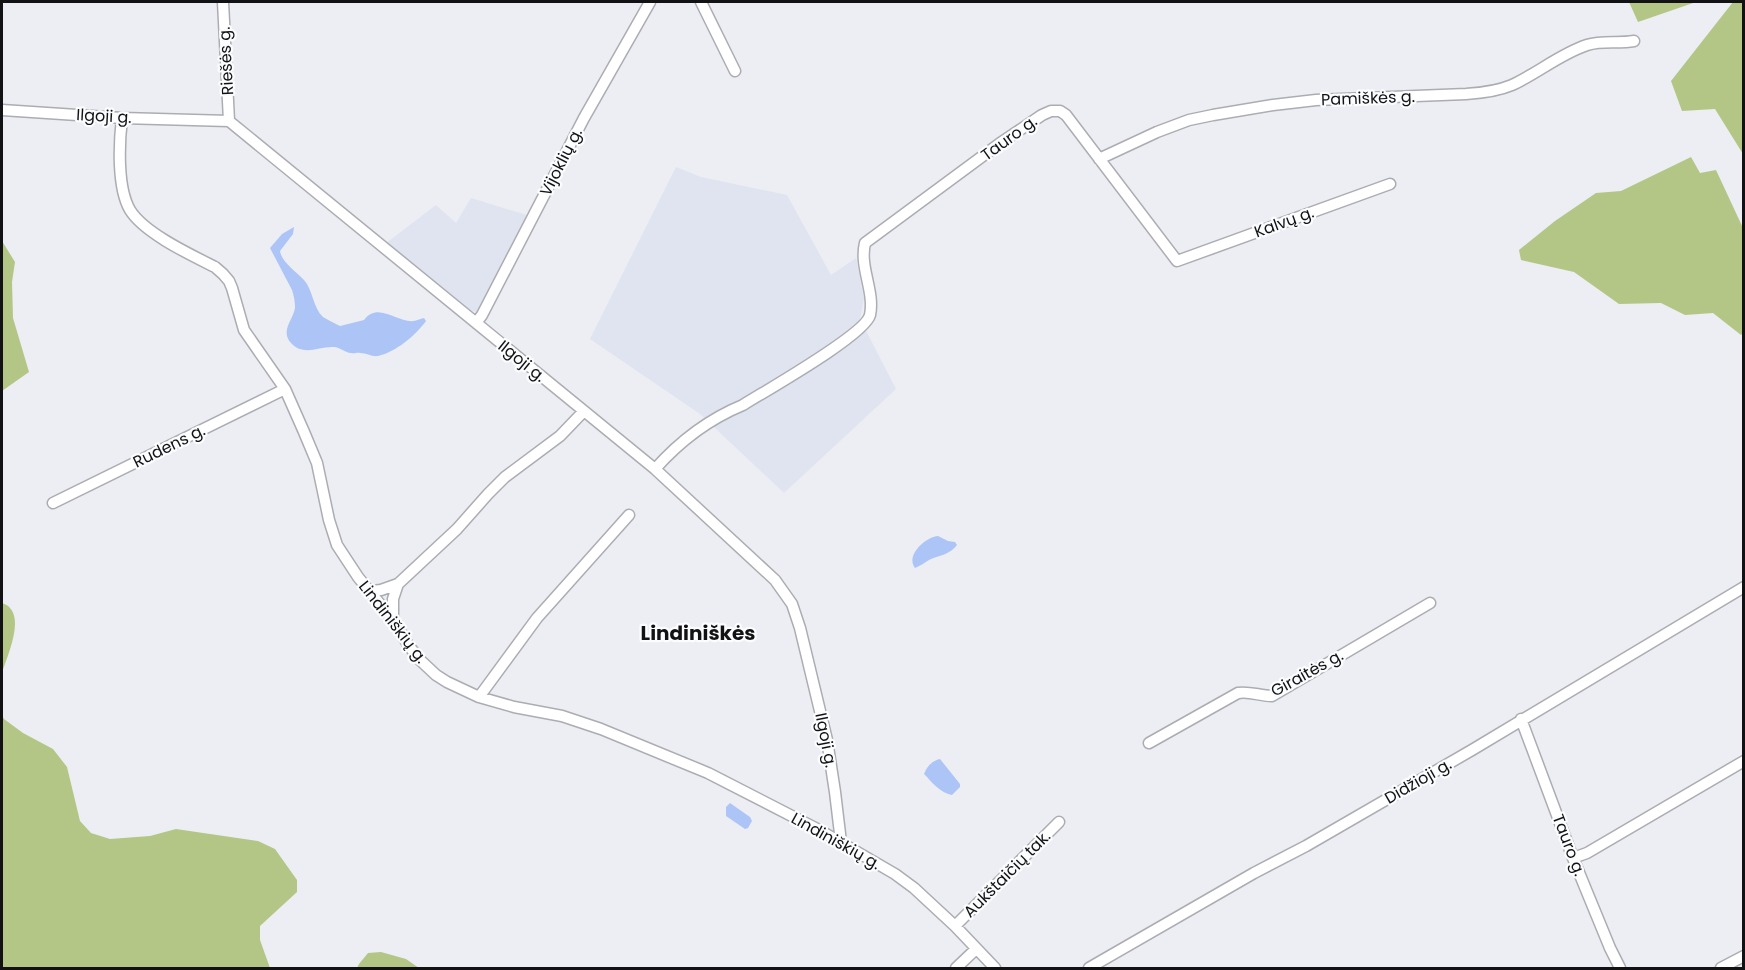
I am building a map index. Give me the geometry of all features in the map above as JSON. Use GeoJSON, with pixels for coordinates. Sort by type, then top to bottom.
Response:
{"type":"FeatureCollection","features":[{"type":"Feature","properties":{"kind":"street","name":"Riešės g."},"geometry":{"type":"LineString","coordinates":[[223,2],[230,121]]}},
{"type":"Feature","properties":{"kind":"street","name":"Vijoklių g."},"geometry":{"type":"LineString","coordinates":[[476,324],[593,100],[650,2]]}},
{"type":"Feature","properties":{"kind":"street"},"geometry":{"type":"LineString","coordinates":[[701,2],[735,71]]}},
{"type":"Feature","properties":{"kind":"street","name":"Pamiškės g."},"geometry":{"type":"LineString","coordinates":[[1100,159],[1156,132],[1189,120],[1316,100],[1489,92],[1510,86],[1561,57],[1588,45],[1599,42],[1634,41]]}},
{"type":"Feature","properties":{"kind":"street","name":"Ilgoji g."},"geometry":{"type":"LineString","coordinates":[[2,110],[122,118],[230,121],[655,469],[775,580],[792,604],[800,627],[827,740],[836,792],[841,842]]}},
{"type":"Feature","properties":{"kind":"street","name":"Tauro g."},"geometry":{"type":"LineString","coordinates":[[655,469],[705,424],[743,405],[848,338],[869,319],[872,304],[862,254],[866,243],[999,144],[1042,115],[1052,111],[1060,111],[1066,115],[1177,261]]}},
{"type":"Feature","properties":{"kind":"street","name":"Lindiniškių g."},"geometry":{"type":"LineString","coordinates":[[122,118],[119,144],[121,175],[125,200],[130,211],[153,232],[223,274],[232,288],[244,330],[285,389],[317,463],[329,520],[337,545],[420,660],[447,682],[479,697],[569,718],[708,773],[841,842],[914,888],[955,926],[995,969]]}},
{"type":"Feature","properties":{"kind":"street","name":"Kalvų g."},"geometry":{"type":"LineString","coordinates":[[1177,261],[1390,184]]}},
{"type":"Feature","properties":{"kind":"street","name":"Rudens g."},"geometry":{"type":"LineString","coordinates":[[53,503],[285,389]]}},
{"type":"Feature","properties":{"kind":"street"},"geometry":{"type":"LineString","coordinates":[[371,591],[398,584],[440,546],[506,477],[560,436],[584,411]]}},
{"type":"Feature","properties":{"kind":"street"},"geometry":{"type":"LineString","coordinates":[[479,697],[537,618],[629,515]]}},
{"type":"Feature","properties":{"kind":"street"},"geometry":{"type":"LineString","coordinates":[[393,620],[393,599],[398,584]]}},
{"type":"Feature","properties":{"kind":"street","name":"Didžioji g."},"geometry":{"type":"LineString","coordinates":[[1089,969],[1472,750],[1743,587]]}},
{"type":"Feature","properties":{"kind":"street","name":"Giraitės g."},"geometry":{"type":"LineString","coordinates":[[1149,743],[1238,693],[1272,696],[1430,603]]}},
{"type":"Feature","properties":{"kind":"street","name":"Tauro g."},"geometry":{"type":"LineString","coordinates":[[1521,719],[1573,858],[1620,969]]}},
{"type":"Feature","properties":{"kind":"street"},"geometry":{"type":"LineString","coordinates":[[1573,858],[1587,853],[1743,761]]}},
{"type":"Feature","properties":{"kind":"street","name":"Aukštaičių tak."},"geometry":{"type":"LineString","coordinates":[[955,926],[1059,822]]}},
{"type":"Feature","properties":{"kind":"street"},"geometry":{"type":"LineString","coordinates":[[956,969],[976,949]]}},
{"type":"Feature","properties":{"kind":"street"},"geometry":{"type":"LineString","coordinates":[[1722,969],[1743,956]]}},
{"type":"Feature","properties":{"kind":"shaded area"},"geometry":{"type":"Polygon","coordinates":[[[676,167],[701,177],[787,195],[831,275],[856,258],[864,299],[860,319],[896,389],[784,493],[700,414],[590,339],[676,167]]]}},
{"type":"Feature","properties":{"kind":"shaded area"},"geometry":{"type":"Polygon","coordinates":[[[471,198],[530,216],[479,311],[476,312],[468,310],[385,244],[436,205],[456,223],[471,198]]]}},
{"type":"Feature","properties":{"kind":"green space"},"geometry":{"type":"Polygon","coordinates":[[[1629,2],[1696,2],[1638,22],[1629,2]]]}},
{"type":"Feature","properties":{"kind":"green space"},"geometry":{"type":"Polygon","coordinates":[[[1733,2],[1743,2],[1743,154],[1715,109],[1682,111],[1671,81],[1733,2]]]}},
{"type":"Feature","properties":{"kind":"green space"},"geometry":{"type":"Polygon","coordinates":[[[1691,157],[1700,173],[1716,170],[1743,228],[1743,333],[1741,335],[1713,313],[1685,315],[1661,303],[1619,304],[1574,272],[1521,260],[1519,250],[1555,221],[1596,193],[1621,191],[1691,157]]]}},
{"type":"Feature","properties":{"kind":"green space"},"geometry":{"type":"Polygon","coordinates":[[[2,241],[15,262],[12,282],[13,318],[29,372],[2,391],[2,241]]]}},
{"type":"Feature","properties":{"kind":"green space"},"geometry":{"type":"Polygon","coordinates":[[[2,603],[10,608],[15,622],[13,640],[2,673],[2,603]]]}},
{"type":"Feature","properties":{"kind":"green space"},"geometry":{"type":"Polygon","coordinates":[[[2,715],[23,733],[53,749],[67,767],[80,821],[91,833],[110,839],[150,836],[176,829],[258,841],[275,849],[297,880],[297,892],[260,926],[260,940],[270,968],[2,968],[2,715]]]}},
{"type":"Feature","properties":{"kind":"green space"},"geometry":{"type":"Polygon","coordinates":[[[381,952],[406,959],[419,968],[357,968],[368,953],[381,952]]]}},
{"type":"Feature","properties":{"kind":"water"},"geometry":{"type":"Polygon","coordinates":[[[294,227],[293,234],[280,251],[281,255],[307,284],[317,309],[323,317],[340,326],[364,320],[375,312],[408,321],[424,318],[426,321],[405,342],[392,351],[378,356],[349,353],[334,347],[306,350],[296,347],[288,339],[287,334],[295,308],[292,290],[270,248],[282,234],[294,227]]]}},
{"type":"Feature","properties":{"kind":"water"},"geometry":{"type":"Polygon","coordinates":[[[938,536],[955,542],[957,545],[948,553],[915,568],[913,558],[915,552],[923,543],[938,536]]]}},
{"type":"Feature","properties":{"kind":"water"},"geometry":{"type":"Polygon","coordinates":[[[940,759],[960,784],[952,795],[940,790],[924,774],[930,764],[940,759]]]}},
{"type":"Feature","properties":{"kind":"water"},"geometry":{"type":"Polygon","coordinates":[[[730,803],[750,817],[752,821],[748,828],[745,829],[726,816],[726,807],[730,803]]]}},
{"type":"Feature","properties":{"kind":"district","name":"Lindiniškės"},"geometry":{"type":"Point","coordinates":[698,633]}}]}
